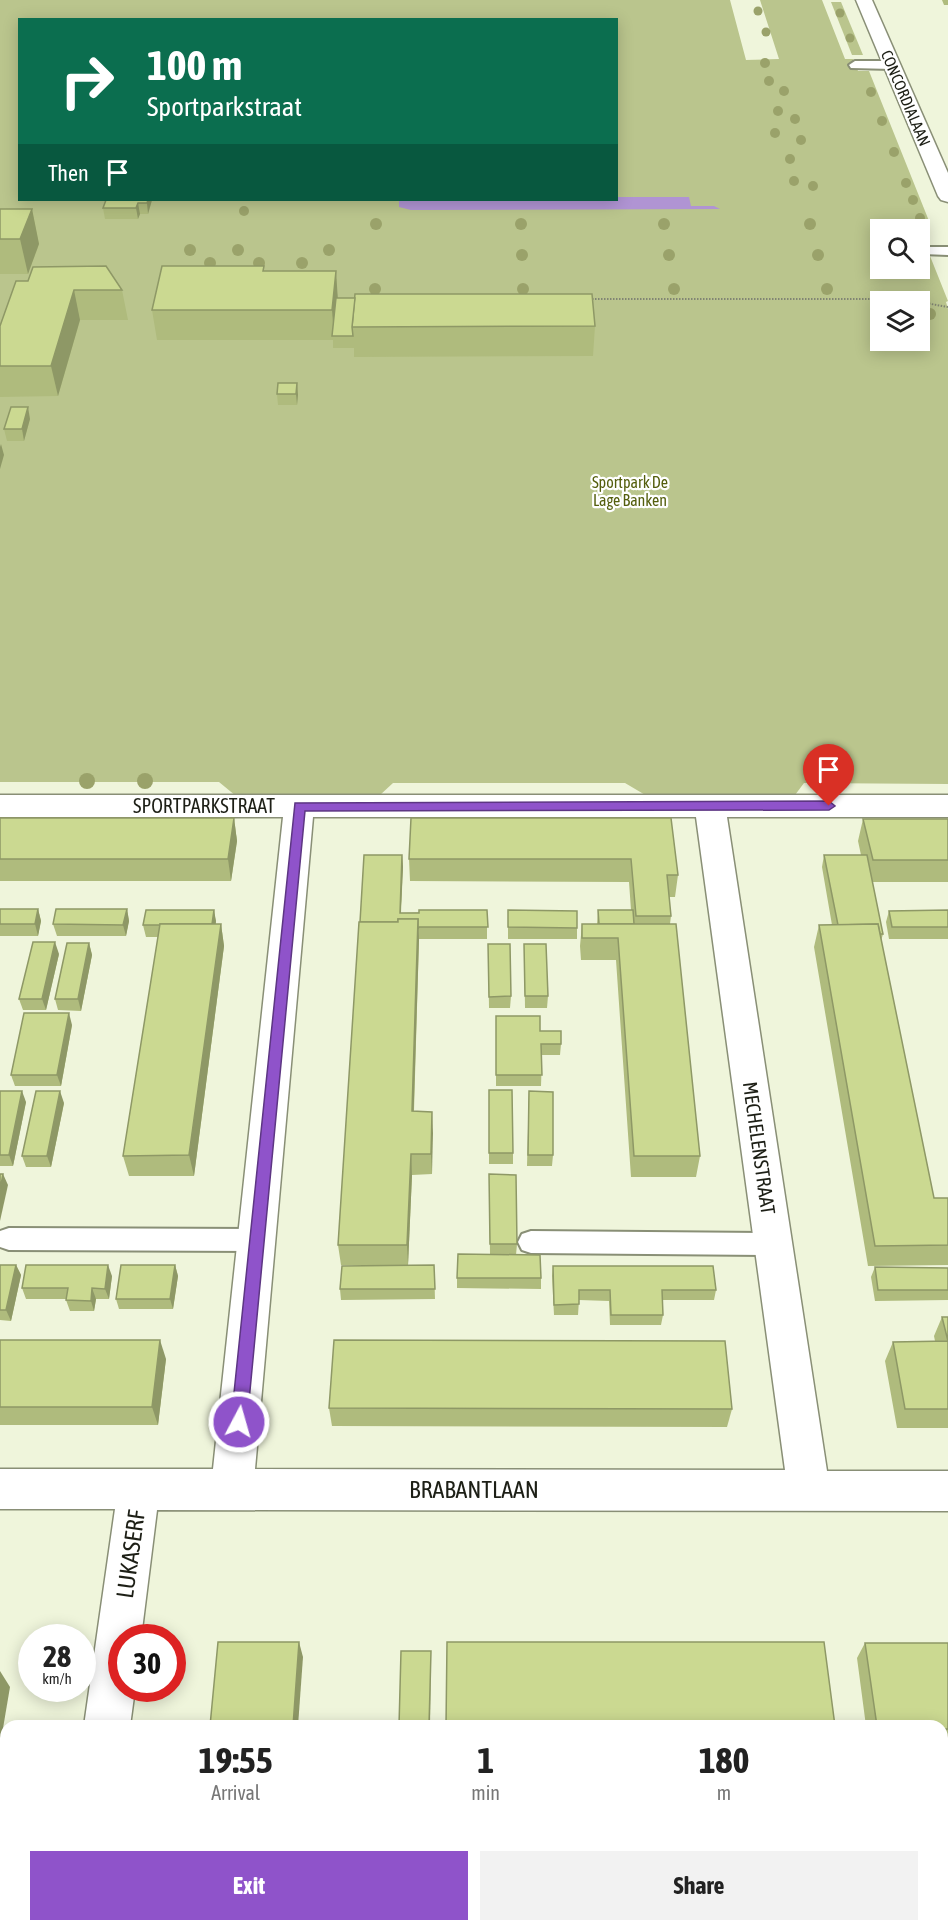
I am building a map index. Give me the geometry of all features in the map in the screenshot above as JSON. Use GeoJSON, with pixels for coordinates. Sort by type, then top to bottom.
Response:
{"type":"FeatureCollection","features":[{"type":"Feature","properties":{"kind":"street","name":"CONCORDIALAAN"},"geometry":{"type":"LineString","coordinates":[[864,0],[948,196]]}},
{"type":"Feature","properties":{"kind":"street","name":"SPORTPARKSTRAAT"},"geometry":{"type":"LineString","coordinates":[[0,806],[948,806]]}},
{"type":"Feature","properties":{"kind":"street"},"geometry":{"type":"LineString","coordinates":[[232,1490],[299,806]]}},
{"type":"Feature","properties":{"kind":"street","name":"MECHELENSTRAAT"},"geometry":{"type":"LineString","coordinates":[[710,806],[809,1491]]}},
{"type":"Feature","properties":{"kind":"street","name":"BRABANTLAAN"},"geometry":{"type":"LineString","coordinates":[[0,1489],[948,1491]]}},
{"type":"Feature","properties":{"kind":"street","name":"LUKASERF"},"geometry":{"type":"LineString","coordinates":[[108,1720],[140,1489]]}},
{"type":"Feature","properties":{"kind":"lane"},"geometry":{"type":"LineString","coordinates":[[855,65],[892,65]]}},
{"type":"Feature","properties":{"kind":"lane"},"geometry":{"type":"LineString","coordinates":[[930,251],[948,251]]}},
{"type":"Feature","properties":{"kind":"lane"},"geometry":{"type":"LineString","coordinates":[[9,1239],[257,1240]]}},
{"type":"Feature","properties":{"kind":"lane"},"geometry":{"type":"LineString","coordinates":[[531,1242],[773,1244]]}},
{"type":"Feature","properties":{"kind":"path"},"geometry":{"type":"LineString","coordinates":[[586,299],[870,299]]}},
{"type":"Feature","properties":{"kind":"path"},"geometry":{"type":"LineString","coordinates":[[930,304],[948,307]]}},
{"type":"Feature","properties":{"kind":"green space","name":"Sportpark De Lage Banken"},"geometry":{"type":"Polygon","coordinates":[[[0,0],[730,0],[746,60],[779,59],[760,0],[822,0],[845,59],[853,59],[858,71],[869,71],[928,219],[870,219],[870,279],[930,279],[930,256],[948,301],[946,302],[948,309],[948,784],[804,783],[795,795],[647,796],[625,783],[393,783],[380,795],[236,796],[219,782],[0,782],[0,0]]]}},
{"type":"Feature","properties":{"kind":"green space"},"geometry":{"type":"Polygon","coordinates":[[[831,2],[841,2],[863,55],[852,55],[831,2]]]}},
{"type":"Feature","properties":{"kind":"shaded area"},"geometry":{"type":"Polygon","coordinates":[[[618,197],[689,197],[691,206],[714,206],[720,209],[411,210],[399,207],[399,201],[618,201],[618,197]]]}},
{"type":"Feature","properties":{"kind":"building"},"geometry":{"type":"Polygon","coordinates":[[[106,201],[148,201],[147,203],[138,203],[136,208],[103,208],[106,201]]]}},
{"type":"Feature","properties":{"kind":"building"},"geometry":{"type":"Polygon","coordinates":[[[0,209],[32,209],[20,239],[0,239],[0,209]]]}},
{"type":"Feature","properties":{"kind":"building"},"geometry":{"type":"Polygon","coordinates":[[[106,266],[122,290],[74,290],[51,366],[0,366],[0,326],[16,281],[28,281],[33,267],[106,266]]]}},
{"type":"Feature","properties":{"kind":"building"},"geometry":{"type":"Polygon","coordinates":[[[162,266],[264,266],[263,271],[336,271],[332,310],[152,310],[162,266]]]}},
{"type":"Feature","properties":{"kind":"building"},"geometry":{"type":"Polygon","coordinates":[[[355,294],[592,294],[595,326],[352,327],[355,294]]]}},
{"type":"Feature","properties":{"kind":"building"},"geometry":{"type":"Polygon","coordinates":[[[336,298],[355,298],[353,336],[332,336],[336,298]]]}},
{"type":"Feature","properties":{"kind":"building"},"geometry":{"type":"Polygon","coordinates":[[[278,383],[297,383],[296,394],[277,394],[278,383]]]}},
{"type":"Feature","properties":{"kind":"building"},"geometry":{"type":"Polygon","coordinates":[[[11,407],[28,407],[22,429],[4,429],[11,407]]]}},
{"type":"Feature","properties":{"kind":"building"},"geometry":{"type":"Polygon","coordinates":[[[0,818],[234,818],[228,859],[0,859],[0,818]]]}},
{"type":"Feature","properties":{"kind":"building"},"geometry":{"type":"Polygon","coordinates":[[[411,818],[671,818],[678,875],[667,875],[671,916],[636,916],[631,859],[409,859],[411,818]]]}},
{"type":"Feature","properties":{"kind":"building"},"geometry":{"type":"Polygon","coordinates":[[[863,819],[948,819],[948,860],[873,860],[863,819]]]}},
{"type":"Feature","properties":{"kind":"building"},"geometry":{"type":"Polygon","coordinates":[[[364,855],[402,855],[400,913],[419,913],[419,910],[487,910],[488,927],[419,927],[418,929],[418,919],[398,919],[398,922],[360,922],[364,855]]]}},
{"type":"Feature","properties":{"kind":"building"},"geometry":{"type":"Polygon","coordinates":[[[824,855],[867,855],[883,934],[880,934],[878,924],[838,925],[824,855]]]}},
{"type":"Feature","properties":{"kind":"building"},"geometry":{"type":"Polygon","coordinates":[[[0,909],[38,909],[35,924],[0,924],[0,909]]]}},
{"type":"Feature","properties":{"kind":"building"},"geometry":{"type":"Polygon","coordinates":[[[56,909],[127,909],[123,925],[53,924],[56,909]]]}},
{"type":"Feature","properties":{"kind":"building"},"geometry":{"type":"Polygon","coordinates":[[[146,910],[214,910],[212,924],[143,925],[146,910]]]}},
{"type":"Feature","properties":{"kind":"building"},"geometry":{"type":"Polygon","coordinates":[[[508,910],[577,911],[577,928],[508,927],[508,910]]]}},
{"type":"Feature","properties":{"kind":"building"},"geometry":{"type":"Polygon","coordinates":[[[598,910],[633,910],[634,924],[599,924],[598,910]]]}},
{"type":"Feature","properties":{"kind":"building"},"geometry":{"type":"Polygon","coordinates":[[[948,910],[948,927],[892,927],[889,911],[948,910]]]}},
{"type":"Feature","properties":{"kind":"building"},"geometry":{"type":"Polygon","coordinates":[[[398,919],[418,919],[412,1111],[432,1112],[431,1154],[411,1154],[407,1245],[338,1245],[359,922],[398,922],[398,919]]]}},
{"type":"Feature","properties":{"kind":"building"},"geometry":{"type":"Polygon","coordinates":[[[160,924],[221,924],[189,1155],[123,1156],[160,924]]]}},
{"type":"Feature","properties":{"kind":"building"},"geometry":{"type":"Polygon","coordinates":[[[582,924],[676,924],[700,1156],[634,1156],[618,938],[582,938],[582,924]]]}},
{"type":"Feature","properties":{"kind":"building"},"geometry":{"type":"Polygon","coordinates":[[[878,924],[934,1198],[948,1198],[948,1245],[875,1246],[819,925],[878,924]]]}},
{"type":"Feature","properties":{"kind":"building"},"geometry":{"type":"Polygon","coordinates":[[[33,942],[55,942],[42,999],[19,999],[33,942]]]}},
{"type":"Feature","properties":{"kind":"building"},"geometry":{"type":"Polygon","coordinates":[[[67,943],[89,943],[78,999],[55,999],[67,943]]]}},
{"type":"Feature","properties":{"kind":"building"},"geometry":{"type":"Polygon","coordinates":[[[488,944],[510,944],[511,996],[489,997],[488,944]]]}},
{"type":"Feature","properties":{"kind":"building"},"geometry":{"type":"Polygon","coordinates":[[[524,944],[546,944],[548,996],[525,996],[524,944]]]}},
{"type":"Feature","properties":{"kind":"building"},"geometry":{"type":"Polygon","coordinates":[[[24,1013],[69,1013],[57,1075],[11,1075],[24,1013]]]}},
{"type":"Feature","properties":{"kind":"building"},"geometry":{"type":"Polygon","coordinates":[[[496,1016],[540,1016],[540,1031],[561,1031],[561,1044],[541,1044],[542,1075],[496,1075],[496,1016]]]}},
{"type":"Feature","properties":{"kind":"building"},"geometry":{"type":"Polygon","coordinates":[[[489,1090],[512,1090],[513,1153],[489,1153],[489,1090]]]}},
{"type":"Feature","properties":{"kind":"building"},"geometry":{"type":"Polygon","coordinates":[[[0,1091],[22,1091],[9,1155],[0,1155],[0,1091]]]}},
{"type":"Feature","properties":{"kind":"building"},"geometry":{"type":"Polygon","coordinates":[[[36,1091],[60,1091],[47,1156],[22,1156],[36,1091]]]}},
{"type":"Feature","properties":{"kind":"building"},"geometry":{"type":"Polygon","coordinates":[[[529,1091],[553,1092],[553,1155],[528,1155],[529,1091]]]}},
{"type":"Feature","properties":{"kind":"building"},"geometry":{"type":"Polygon","coordinates":[[[0,1174],[3,1174],[0,1190],[0,1174]]]}},
{"type":"Feature","properties":{"kind":"building"},"geometry":{"type":"Polygon","coordinates":[[[489,1174],[516,1175],[517,1244],[490,1244],[489,1174]]]}},
{"type":"Feature","properties":{"kind":"building"},"geometry":{"type":"Polygon","coordinates":[[[458,1254],[540,1255],[541,1278],[457,1278],[458,1254]]]}},
{"type":"Feature","properties":{"kind":"building"},"geometry":{"type":"Polygon","coordinates":[[[0,1265],[16,1265],[6,1310],[0,1310],[0,1265]]]}},
{"type":"Feature","properties":{"kind":"building"},"geometry":{"type":"Polygon","coordinates":[[[26,1265],[108,1265],[105,1289],[92,1288],[91,1301],[66,1300],[68,1288],[22,1288],[26,1265]]]}},
{"type":"Feature","properties":{"kind":"building"},"geometry":{"type":"Polygon","coordinates":[[[121,1265],[175,1265],[170,1299],[116,1299],[121,1265]]]}},
{"type":"Feature","properties":{"kind":"building"},"geometry":{"type":"Polygon","coordinates":[[[434,1265],[435,1289],[340,1289],[342,1266],[434,1265]]]}},
{"type":"Feature","properties":{"kind":"building"},"geometry":{"type":"Polygon","coordinates":[[[553,1266],[713,1266],[716,1290],[662,1290],[663,1315],[611,1315],[610,1290],[579,1290],[579,1304],[554,1305],[553,1266]]]}},
{"type":"Feature","properties":{"kind":"building"},"geometry":{"type":"Polygon","coordinates":[[[875,1267],[948,1268],[948,1290],[878,1290],[875,1267]]]}},
{"type":"Feature","properties":{"kind":"building"},"geometry":{"type":"Polygon","coordinates":[[[942,1317],[948,1317],[948,1341],[942,1317]]]}},
{"type":"Feature","properties":{"kind":"building"},"geometry":{"type":"Polygon","coordinates":[[[0,1340],[160,1340],[152,1407],[0,1407],[0,1340]]]}},
{"type":"Feature","properties":{"kind":"building"},"geometry":{"type":"Polygon","coordinates":[[[334,1340],[725,1341],[732,1409],[329,1408],[334,1340]]]}},
{"type":"Feature","properties":{"kind":"building"},"geometry":{"type":"Polygon","coordinates":[[[948,1341],[948,1409],[905,1409],[893,1342],[948,1341]]]}},
{"type":"Feature","properties":{"kind":"building"},"geometry":{"type":"Polygon","coordinates":[[[218,1642],[299,1642],[293,1720],[211,1720],[218,1642]]]}},
{"type":"Feature","properties":{"kind":"building"},"geometry":{"type":"Polygon","coordinates":[[[447,1642],[824,1642],[834,1720],[446,1720],[447,1642]]]}},
{"type":"Feature","properties":{"kind":"building"},"geometry":{"type":"Polygon","coordinates":[[[865,1643],[948,1643],[948,1720],[876,1720],[865,1643]]]}},
{"type":"Feature","properties":{"kind":"building"},"geometry":{"type":"Polygon","coordinates":[[[401,1651],[431,1651],[429,1720],[399,1720],[401,1651]]]}},
{"type":"Feature","properties":{"kind":"route"},"geometry":{"type":"LineString","coordinates":[[239,1422],[299,806],[829,806]]}}]}
